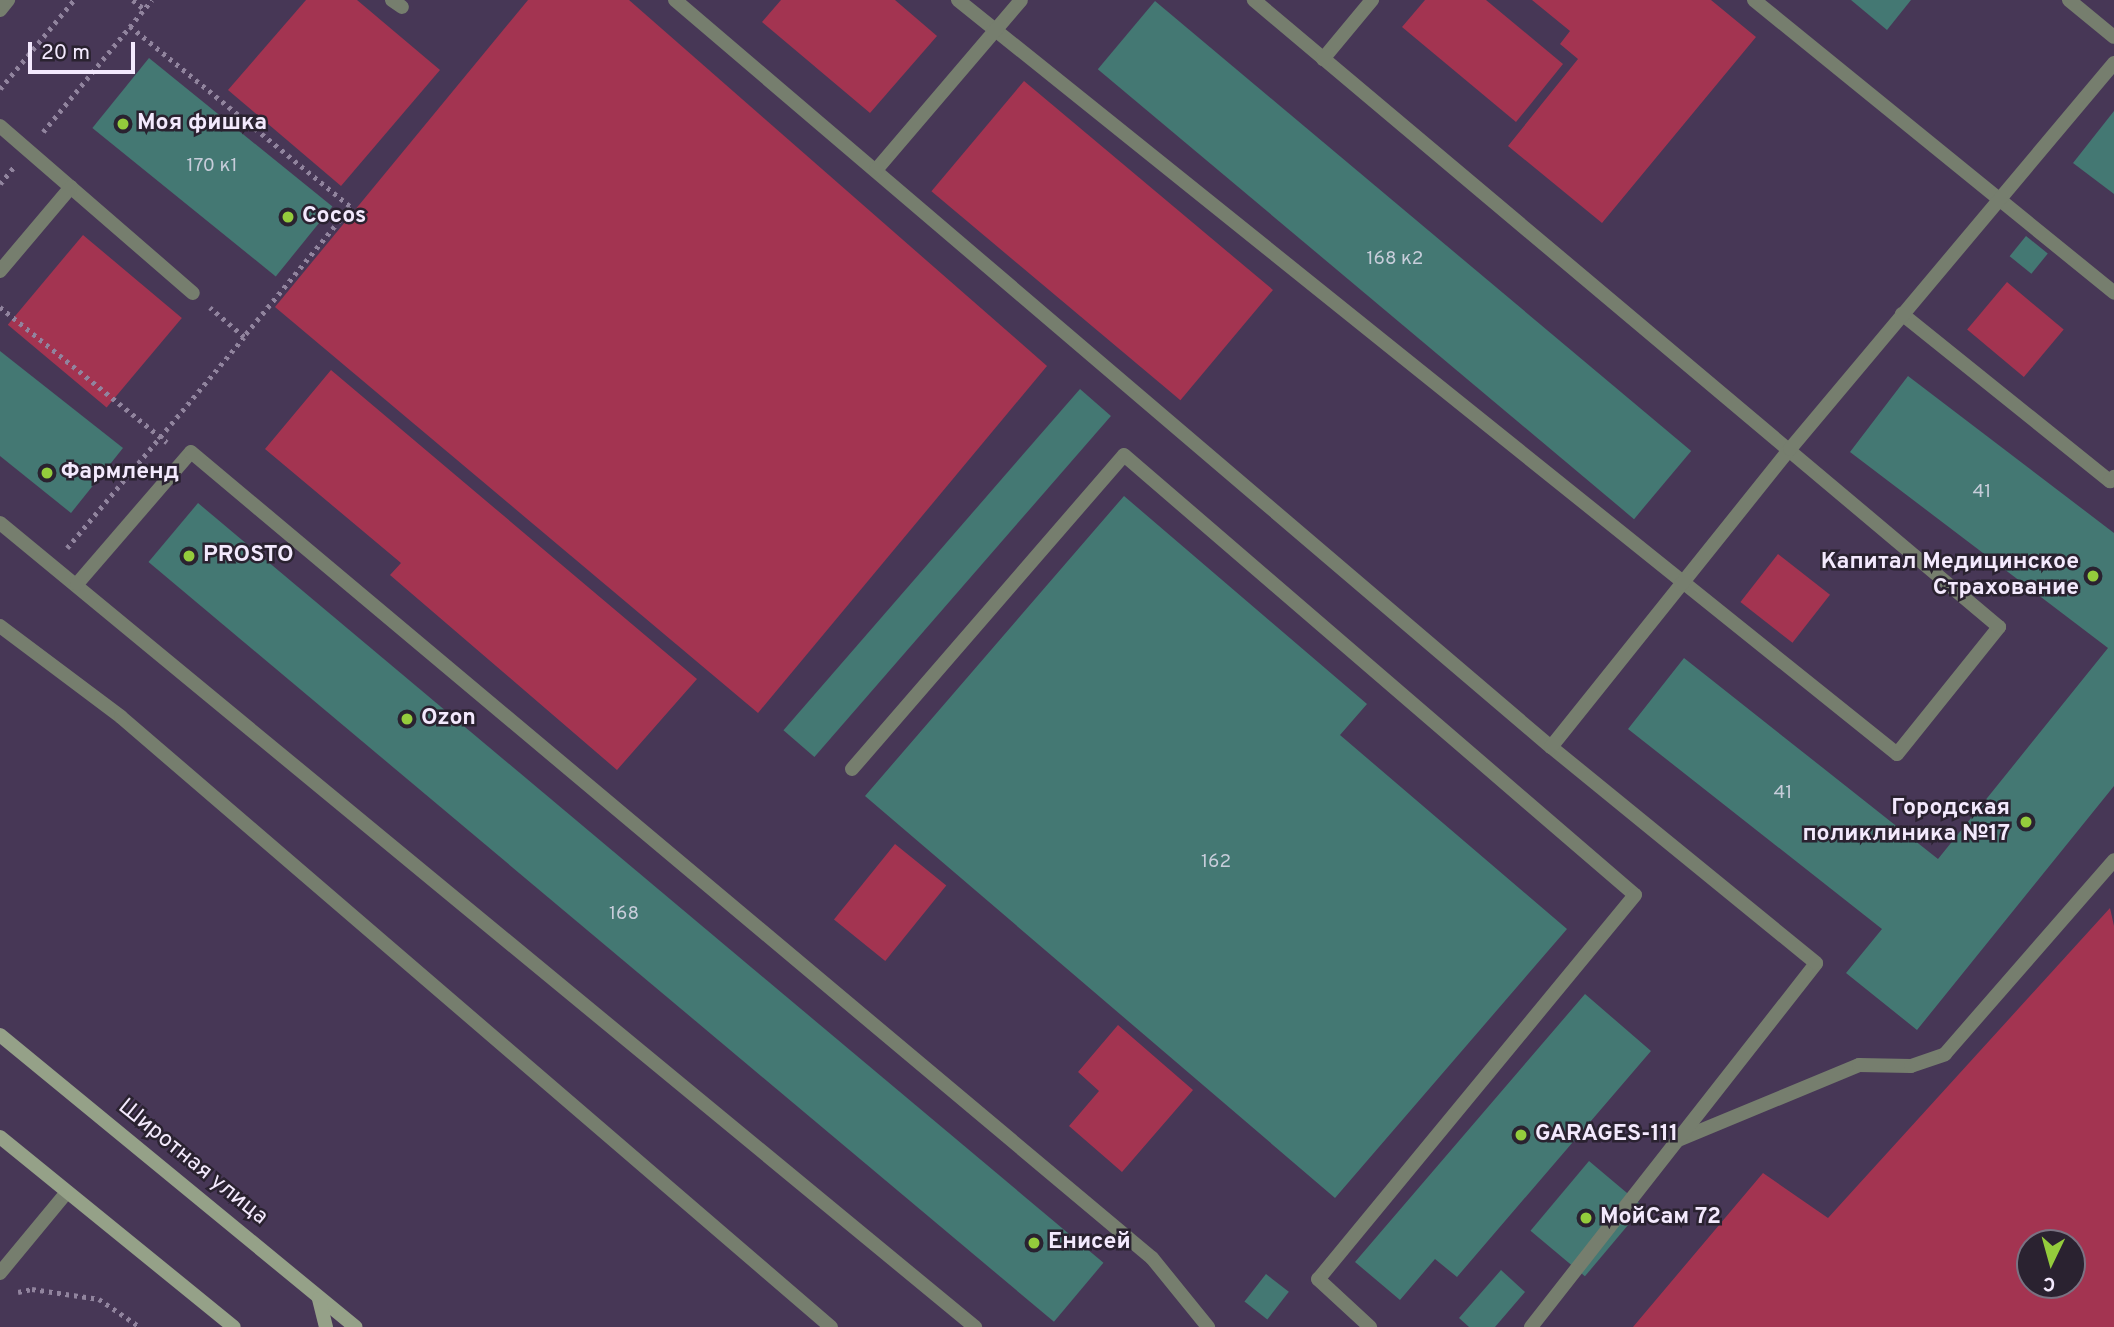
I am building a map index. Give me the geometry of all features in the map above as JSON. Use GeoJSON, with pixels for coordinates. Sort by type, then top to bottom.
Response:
{"type":"FeatureCollection","features":[{"type":"Feature","properties":{"kind":"main road","name":"Широтная улица"},"geometry":{"type":"LineString","coordinates":[[0,1035],[356,1327]]}},
{"type":"Feature","properties":{"kind":"main road"},"geometry":{"type":"LineString","coordinates":[[0,1137],[234,1327]]}},
{"type":"Feature","properties":{"kind":"main road"},"geometry":{"type":"LineString","coordinates":[[316,1294],[326,1314],[326,1327]]}},
{"type":"Feature","properties":{"kind":"lane"},"geometry":{"type":"LineString","coordinates":[[0,10],[8,0]]}},
{"type":"Feature","properties":{"kind":"lane"},"geometry":{"type":"LineString","coordinates":[[675,0],[1551,747],[1815,963],[1531,1327]]}},
{"type":"Feature","properties":{"kind":"lane"},"geometry":{"type":"LineString","coordinates":[[958,0],[1897,754],[1999,627],[1254,0]]}},
{"type":"Feature","properties":{"kind":"lane"},"geometry":{"type":"LineString","coordinates":[[876,170],[1021,0]]}},
{"type":"Feature","properties":{"kind":"lane"},"geometry":{"type":"LineString","coordinates":[[1323,59],[1372,0]]}},
{"type":"Feature","properties":{"kind":"lane"},"geometry":{"type":"LineString","coordinates":[[1754,0],[2114,293]]}},
{"type":"Feature","properties":{"kind":"lane"},"geometry":{"type":"LineString","coordinates":[[2069,0],[2114,37]]}},
{"type":"Feature","properties":{"kind":"lane"},"geometry":{"type":"LineString","coordinates":[[1551,747],[1790,449],[1996,199],[2114,63]]}},
{"type":"Feature","properties":{"kind":"lane"},"geometry":{"type":"LineString","coordinates":[[0,126],[193,293]]}},
{"type":"Feature","properties":{"kind":"lane"},"geometry":{"type":"LineString","coordinates":[[0,271],[71,187]]}},
{"type":"Feature","properties":{"kind":"lane"},"geometry":{"type":"LineString","coordinates":[[1902,314],[2110,481],[2114,477]]}},
{"type":"Feature","properties":{"kind":"lane"},"geometry":{"type":"LineString","coordinates":[[77,584],[191,452],[1152,1258],[1208,1327]]}},
{"type":"Feature","properties":{"kind":"lane"},"geometry":{"type":"LineString","coordinates":[[852,769],[1124,455],[1635,895],[1318,1279],[1370,1327]]}},
{"type":"Feature","properties":{"kind":"lane"},"geometry":{"type":"LineString","coordinates":[[0,523],[975,1327]]}},
{"type":"Feature","properties":{"kind":"lane"},"geometry":{"type":"LineString","coordinates":[[0,626],[121,717],[831,1327]]}},
{"type":"Feature","properties":{"kind":"lane"},"geometry":{"type":"LineString","coordinates":[[1678,1140],[1859,1065],[1912,1066],[1945,1054],[2114,860]]}},
{"type":"Feature","properties":{"kind":"lane"},"geometry":{"type":"LineString","coordinates":[[0,1273],[67,1192]]}},
{"type":"Feature","properties":{"kind":"path"},"geometry":{"type":"LineString","coordinates":[[0,89],[74,0]]}},
{"type":"Feature","properties":{"kind":"path"},"geometry":{"type":"LineString","coordinates":[[133,0],[144,9]]}},
{"type":"Feature","properties":{"kind":"path"},"geometry":{"type":"LineString","coordinates":[[0,184],[152,0]]}},
{"type":"Feature","properties":{"kind":"path"},"geometry":{"type":"LineString","coordinates":[[53,565],[351,207],[130,26]]}},
{"type":"Feature","properties":{"kind":"path"},"geometry":{"type":"LineString","coordinates":[[193,293],[244,337]]}},
{"type":"Feature","properties":{"kind":"path"},"geometry":{"type":"LineString","coordinates":[[0,307],[159,439],[191,452]]}},
{"type":"Feature","properties":{"kind":"path"},"geometry":{"type":"LineString","coordinates":[[11,1294],[32,1289],[99,1299],[140,1327]]}},
{"type":"Feature","properties":{"kind":"shaded area"},"geometry":{"type":"Polygon","coordinates":[[[306,0],[357,0],[440,70],[341,186],[228,90],[306,0]]]}},
{"type":"Feature","properties":{"kind":"shaded area"},"geometry":{"type":"Polygon","coordinates":[[[528,0],[629,0],[1047,366],[758,713],[275,307],[528,0]]]}},
{"type":"Feature","properties":{"kind":"shaded area"},"geometry":{"type":"Polygon","coordinates":[[[781,0],[895,0],[937,36],[870,113],[762,22],[781,0]]]}},
{"type":"Feature","properties":{"kind":"shaded area"},"geometry":{"type":"Polygon","coordinates":[[[1425,0],[1486,0],[1563,64],[1516,122],[1402,27],[1425,0]]]}},
{"type":"Feature","properties":{"kind":"shaded area"},"geometry":{"type":"Polygon","coordinates":[[[1532,0],[1711,0],[1756,37],[1602,223],[1508,146],[1578,59],[1560,44],[1570,31],[1532,0]]]}},
{"type":"Feature","properties":{"kind":"shaded area"},"geometry":{"type":"Polygon","coordinates":[[[1024,81],[1273,290],[1180,400],[931,191],[1024,81]]]}},
{"type":"Feature","properties":{"kind":"shaded area"},"geometry":{"type":"Polygon","coordinates":[[[83,235],[182,318],[107,408],[8,325],[83,235]]]}},
{"type":"Feature","properties":{"kind":"shaded area"},"geometry":{"type":"Polygon","coordinates":[[[2007,282],[2064,330],[2024,377],[1967,329],[2007,282]]]}},
{"type":"Feature","properties":{"kind":"shaded area"},"geometry":{"type":"Polygon","coordinates":[[[331,370],[697,679],[617,770],[390,575],[401,563],[265,449],[331,370]]]}},
{"type":"Feature","properties":{"kind":"shaded area"},"geometry":{"type":"Polygon","coordinates":[[[1778,554],[1830,595],[1792,643],[1740,602],[1778,554]]]}},
{"type":"Feature","properties":{"kind":"shaded area"},"geometry":{"type":"Polygon","coordinates":[[[895,844],[946,886],[885,961],[834,919],[895,844]]]}},
{"type":"Feature","properties":{"kind":"shaded area"},"geometry":{"type":"Polygon","coordinates":[[[2110,908],[2114,926],[2114,1327],[1633,1327],[1763,1173],[1828,1218],[2110,908]]]}},
{"type":"Feature","properties":{"kind":"shaded area"},"geometry":{"type":"Polygon","coordinates":[[[1118,1025],[1193,1090],[1122,1172],[1069,1126],[1099,1091],[1078,1072],[1118,1025]]]}},
{"type":"Feature","properties":{"kind":"building"},"geometry":{"type":"Polygon","coordinates":[[[1851,0],[1911,0],[1887,30],[1851,0]]]}},
{"type":"Feature","properties":{"kind":"building"},"geometry":{"type":"Polygon","coordinates":[[[1155,1],[1691,451],[1634,519],[1098,69],[1155,1]]]}},
{"type":"Feature","properties":{"kind":"building"},"geometry":{"type":"Polygon","coordinates":[[[149,58],[332,207],[276,276],[92,128],[149,58]]]}},
{"type":"Feature","properties":{"kind":"building"},"geometry":{"type":"Polygon","coordinates":[[[2114,111],[2114,194],[2073,163],[2114,111]]]}},
{"type":"Feature","properties":{"kind":"building"},"geometry":{"type":"Polygon","coordinates":[[[2026,236],[2048,254],[2031,274],[2010,256],[2026,236]]]}},
{"type":"Feature","properties":{"kind":"building"},"geometry":{"type":"Polygon","coordinates":[[[0,351],[123,448],[71,513],[0,456],[0,351]]]}},
{"type":"Feature","properties":{"kind":"building"},"geometry":{"type":"Polygon","coordinates":[[[1908,376],[2114,533],[2114,786],[1917,1030],[1846,973],[1882,929],[1628,729],[1684,658],[1938,859],[2108,648],[1850,452],[1908,376]]]}},
{"type":"Feature","properties":{"kind":"building"},"geometry":{"type":"Polygon","coordinates":[[[1080,389],[1111,416],[814,757],[783,730],[1080,389]]]}},
{"type":"Feature","properties":{"kind":"building"},"geometry":{"type":"Polygon","coordinates":[[[1124,496],[1367,704],[1340,735],[1567,929],[1335,1198],[865,796],[1124,496]]]}},
{"type":"Feature","properties":{"kind":"building"},"geometry":{"type":"Polygon","coordinates":[[[198,503],[1103,1263],[1054,1322],[149,562],[198,503]]]}},
{"type":"Feature","properties":{"kind":"building","name":"GARAGES-111"},"geometry":{"type":"Polygon","coordinates":[[[1585,994],[1651,1051],[1457,1277],[1435,1259],[1400,1300],[1355,1262],[1585,994]]]}},
{"type":"Feature","properties":{"kind":"building","name":"МойСам 72"},"geometry":{"type":"Polygon","coordinates":[[[1589,1161],[1643,1207],[1585,1276],[1531,1231],[1589,1161]]]}},
{"type":"Feature","properties":{"kind":"building"},"geometry":{"type":"Polygon","coordinates":[[[1501,1270],[1525,1292],[1495,1327],[1469,1327],[1459,1318],[1501,1270]]]}},
{"type":"Feature","properties":{"kind":"building"},"geometry":{"type":"Polygon","coordinates":[[[1266,1274],[1289,1292],[1267,1319],[1244,1302],[1266,1274]]]}},
{"type":"Feature","properties":{"kind":"place","name":"Моя фишка"},"geometry":{"type":"Point","coordinates":[123,124]}},
{"type":"Feature","properties":{"kind":"place","name":"Cocos"},"geometry":{"type":"Point","coordinates":[288,217]}},
{"type":"Feature","properties":{"kind":"place","name":"Фармленд"},"geometry":{"type":"Point","coordinates":[47,473]}},
{"type":"Feature","properties":{"kind":"place","name":"PROSTO"},"geometry":{"type":"Point","coordinates":[189,556]}},
{"type":"Feature","properties":{"kind":"place","name":"Капитал Медицинское Страхование"},"geometry":{"type":"Point","coordinates":[2093,576]}},
{"type":"Feature","properties":{"kind":"place","name":"Ozon"},"geometry":{"type":"Point","coordinates":[407,719]}},
{"type":"Feature","properties":{"kind":"place","name":"Городская поликлиника №17"},"geometry":{"type":"Point","coordinates":[2026,822]}},
{"type":"Feature","properties":{"kind":"place","name":"GARAGES-111"},"geometry":{"type":"Point","coordinates":[1521,1135]}},
{"type":"Feature","properties":{"kind":"place","name":"МойСам 72"},"geometry":{"type":"Point","coordinates":[1586,1218]}},
{"type":"Feature","properties":{"kind":"place","name":"Енисей"},"geometry":{"type":"Point","coordinates":[1034,1243]}}]}
